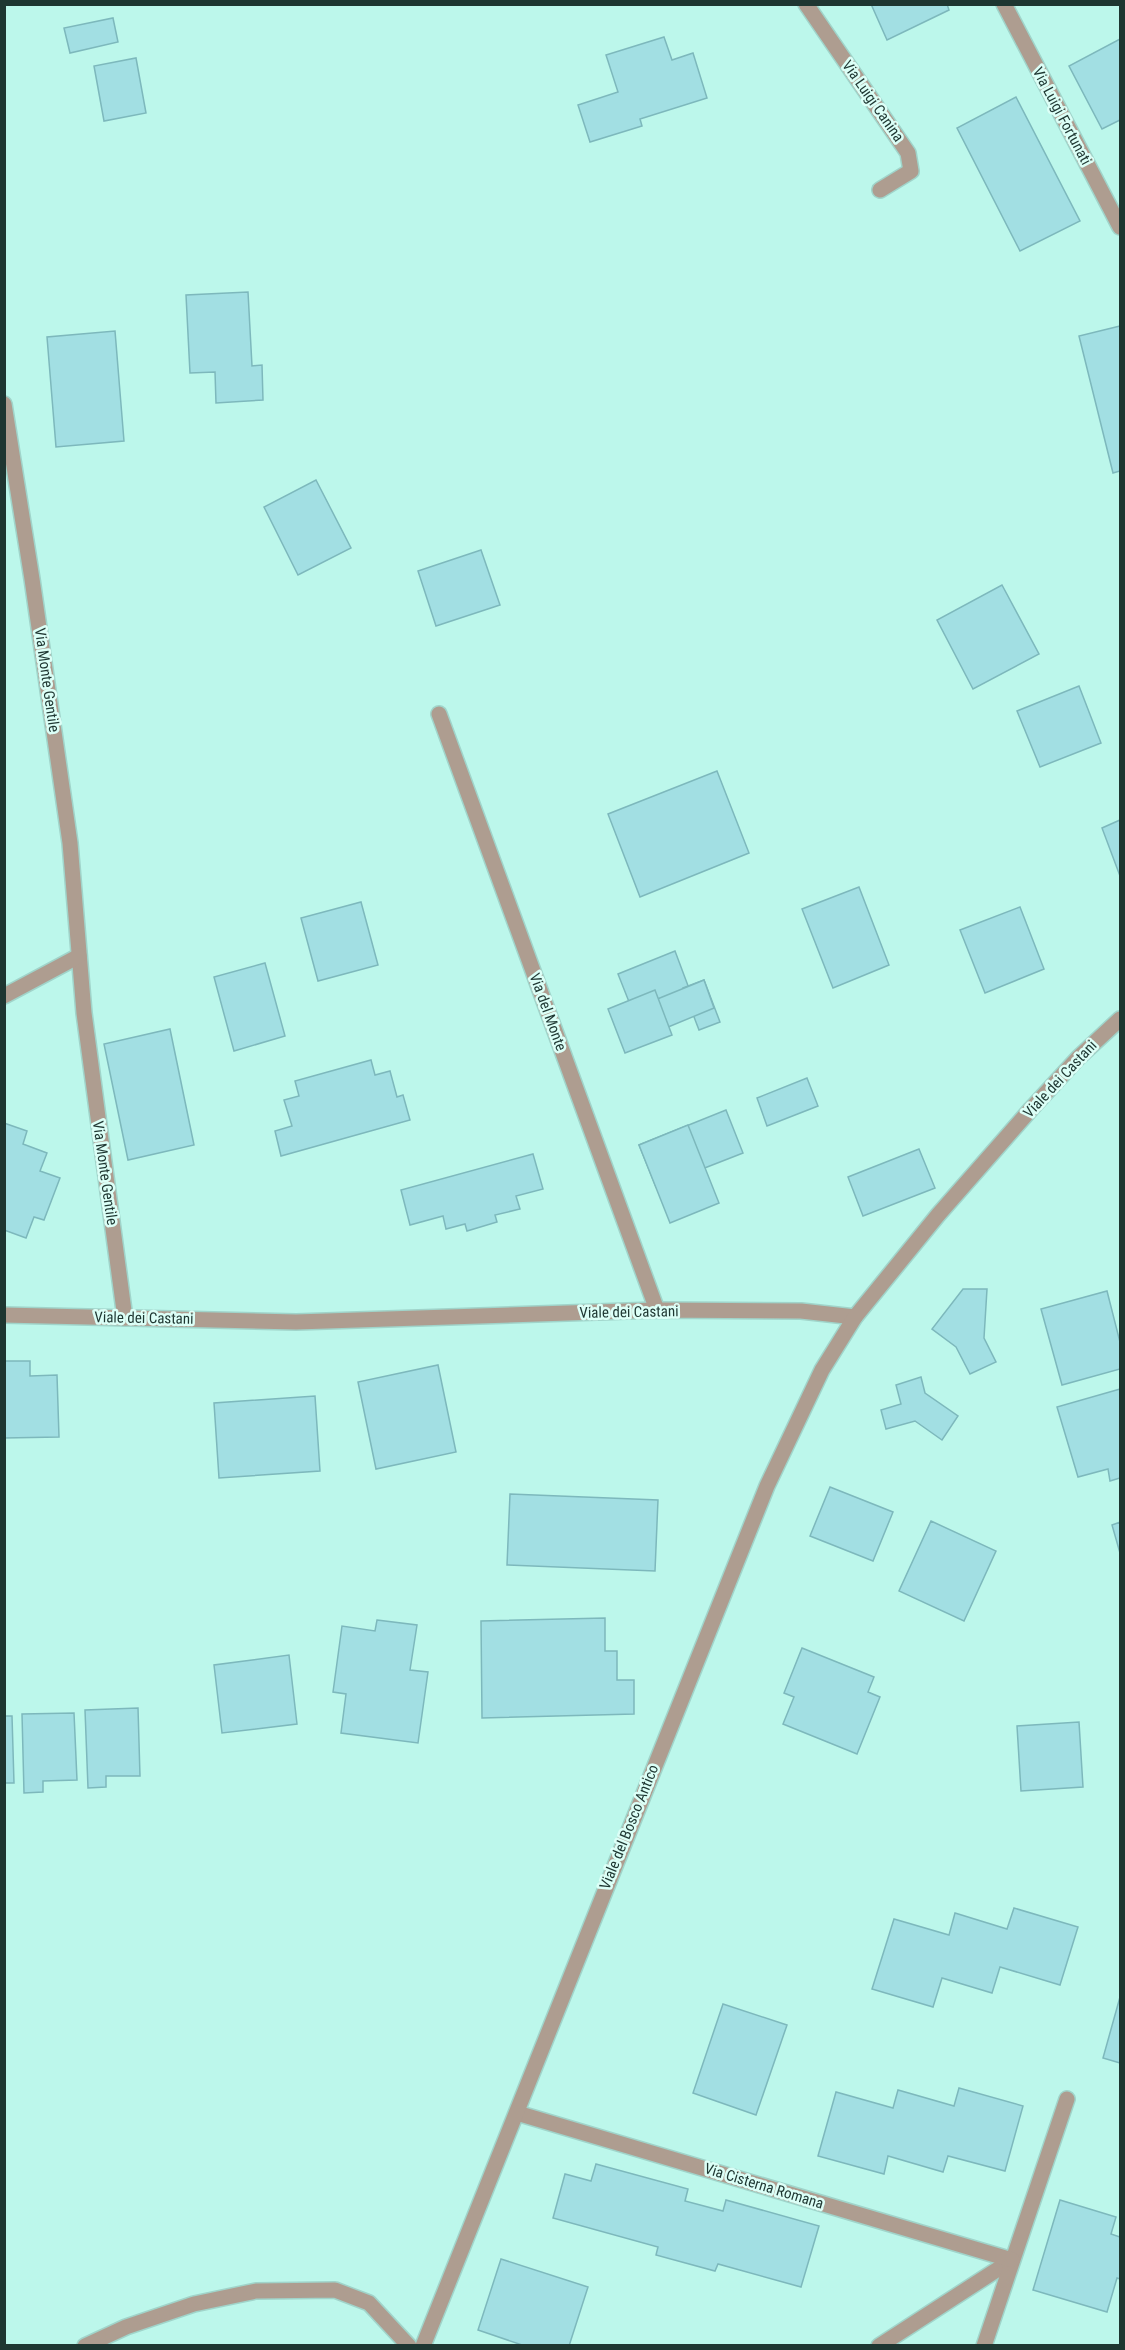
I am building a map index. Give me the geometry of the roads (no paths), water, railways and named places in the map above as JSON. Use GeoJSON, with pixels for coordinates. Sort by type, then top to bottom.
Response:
{"type":"FeatureCollection","features":[{"type":"Feature","properties":{"kind":"street","name":"Via Luigi Canina"},"geometry":{"type":"LineString","coordinates":[[806,4],[908,153],[910,171],[880,190]]}},
{"type":"Feature","properties":{"kind":"street","name":"Via Luigi Fortunati"},"geometry":{"type":"LineString","coordinates":[[1004,4],[1120,227]]}},
{"type":"Feature","properties":{"kind":"street","name":"Via Monte Gentile"},"geometry":{"type":"LineString","coordinates":[[4,405],[70,843],[84,1013],[125,1318]]}},
{"type":"Feature","properties":{"kind":"street","name":"Via del Monte"},"geometry":{"type":"LineString","coordinates":[[439,714],[657,1310]]}},
{"type":"Feature","properties":{"kind":"street"},"geometry":{"type":"LineString","coordinates":[[4,996],[79,956]]}},
{"type":"Feature","properties":{"kind":"street","name":"Viale dei Castani"},"geometry":{"type":"LineString","coordinates":[[4,1315],[296,1322],[657,1310],[801,1311],[855,1317],[938,1215],[1031,1109],[1078,1058],[1120,1019]]}},
{"type":"Feature","properties":{"kind":"street","name":"Viale del Bosco Antico"},"geometry":{"type":"LineString","coordinates":[[423,2346],[767,1486],[822,1370],[855,1317]]}},
{"type":"Feature","properties":{"kind":"street"},"geometry":{"type":"LineString","coordinates":[[984,2346],[1067,2098]]}},
{"type":"Feature","properties":{"kind":"street","name":"Via Cisterna Romana"},"geometry":{"type":"LineString","coordinates":[[517,2113],[1012,2260]]}},
{"type":"Feature","properties":{"kind":"street"},"geometry":{"type":"LineString","coordinates":[[879,2346],[1012,2260]]}},
{"type":"Feature","properties":{"kind":"street"},"geometry":{"type":"LineString","coordinates":[[85,2346],[126,2327],[194,2304],[256,2292],[335,2290],[369,2303],[408,2346]]}}]}
